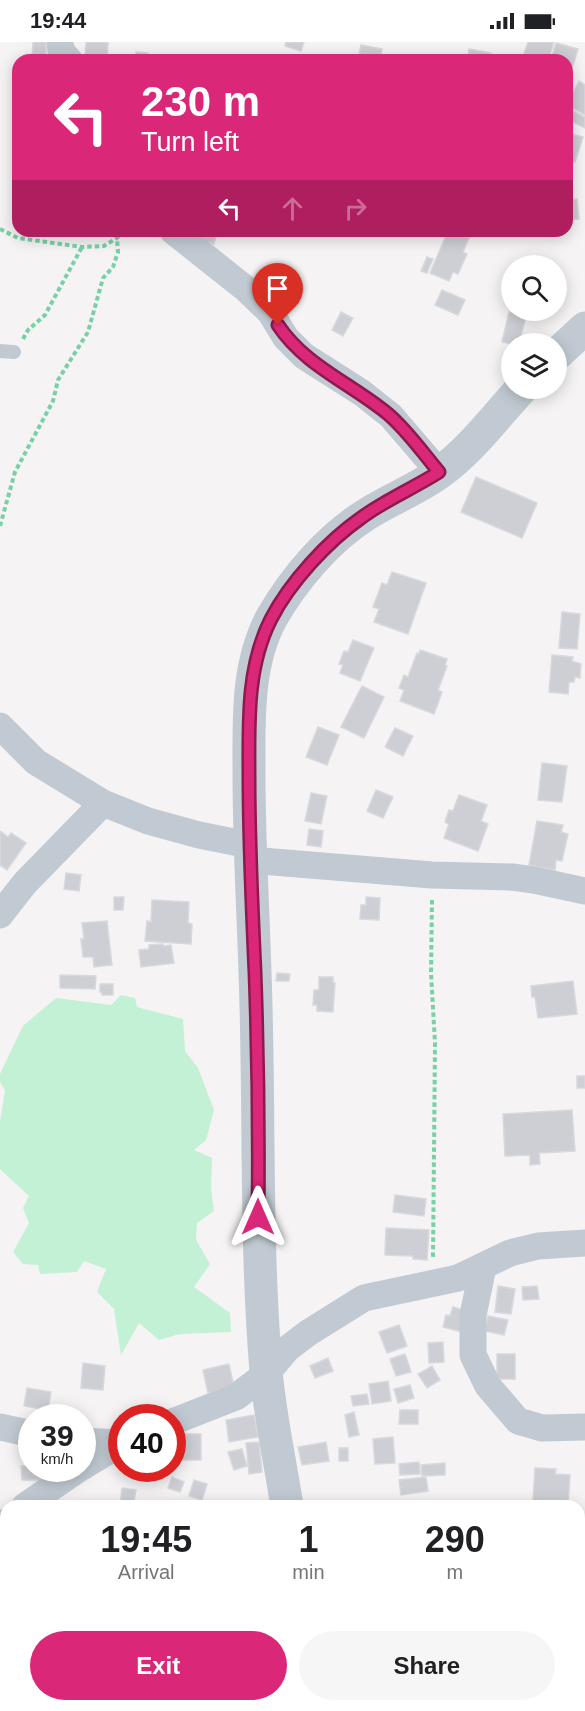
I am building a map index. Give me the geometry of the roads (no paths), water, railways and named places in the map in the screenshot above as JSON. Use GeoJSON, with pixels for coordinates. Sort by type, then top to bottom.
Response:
{"type":"FeatureCollection","features":[{"type":"Feature","properties":{"kind":"street"},"geometry":{"type":"LineString","coordinates":[[181,237],[246,289],[270,312],[286,338],[304,356],[362,393],[391,416],[439,472]]}},
{"type":"Feature","properties":{"kind":"street"},"geometry":{"type":"LineString","coordinates":[[567,345],[585,328]]}},
{"type":"Feature","properties":{"kind":"street"},"geometry":{"type":"LineString","coordinates":[[286,1500],[266,1374],[258,1237],[259,1113],[249,853],[251,690],[257,654],[272,617],[309,566],[336,539],[361,517],[439,472],[475,441],[512,399]]}},
{"type":"Feature","properties":{"kind":"street"},"geometry":{"type":"LineString","coordinates":[[0,726],[36,762],[103,803],[148,821],[200,835],[249,853],[432,875],[512,877],[585,891]]}},
{"type":"Feature","properties":{"kind":"street"},"geometry":{"type":"LineString","coordinates":[[0,915],[25,883],[103,803]]}},
{"type":"Feature","properties":{"kind":"street"},"geometry":{"type":"LineString","coordinates":[[186,1417],[236,1397],[266,1374],[286,1349],[364,1298],[458,1278],[510,1252],[538,1246],[585,1243]]}},
{"type":"Feature","properties":{"kind":"street"},"geometry":{"type":"LineString","coordinates":[[483,1267],[473,1315],[472,1356],[488,1386],[518,1421],[542,1428],[585,1427]]}},
{"type":"Feature","properties":{"kind":"street"},"geometry":{"type":"LineString","coordinates":[[0,1427],[18,1431]]}},
{"type":"Feature","properties":{"kind":"street"},"geometry":{"type":"LineString","coordinates":[[34,1500],[60,1482]]}}]}
